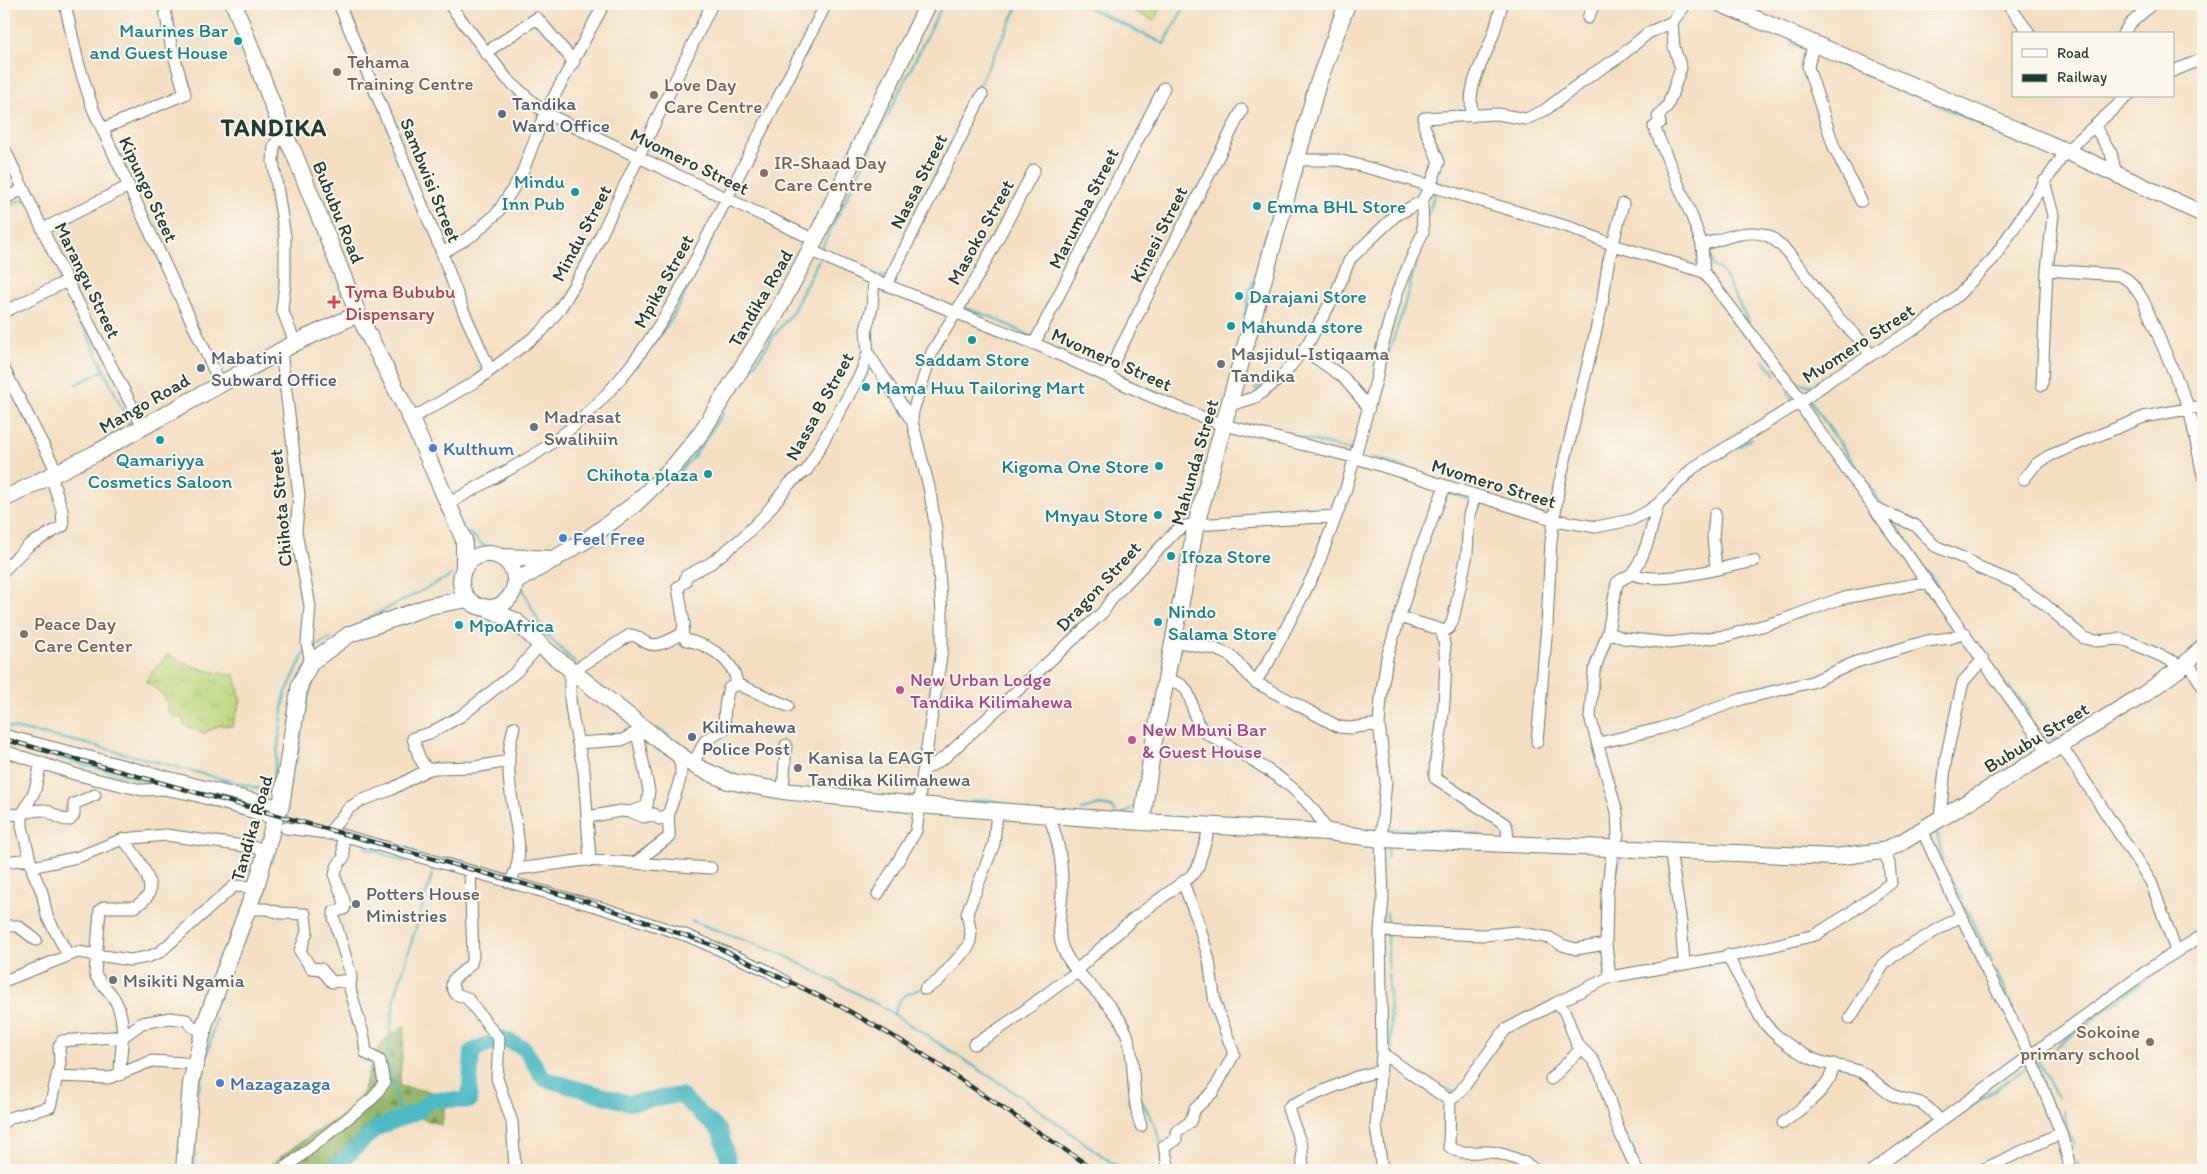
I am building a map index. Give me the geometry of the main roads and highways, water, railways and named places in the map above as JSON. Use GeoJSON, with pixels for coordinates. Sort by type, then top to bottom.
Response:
{"type":"FeatureCollection","features":[{"type":"Feature","properties":{"kind":"waterway"},"geometry":{"type":"LineString","coordinates":[[820,251],[943,4]]}},
{"type":"Feature","properties":{"kind":"waterway"},"geometry":{"type":"LineString","coordinates":[[915,216],[1019,4]]}},
{"type":"Feature","properties":{"kind":"waterway"},"geometry":{"type":"LineString","coordinates":[[1081,4],[1164,44],[1186,4]]}},
{"type":"Feature","properties":{"kind":"waterway"},"geometry":{"type":"LineString","coordinates":[[1704,4],[1716,9]]}},
{"type":"Feature","properties":{"kind":"waterway"},"geometry":{"type":"LineString","coordinates":[[1785,23],[1798,28]]}},
{"type":"Feature","properties":{"kind":"waterway"},"geometry":{"type":"LineString","coordinates":[[1792,43],[1807,50]]}},
{"type":"Feature","properties":{"kind":"waterway"},"geometry":{"type":"LineString","coordinates":[[1816,54],[1921,98]]}},
{"type":"Feature","properties":{"kind":"waterway"},"geometry":{"type":"LineString","coordinates":[[1931,102],[2004,135],[2008,134]]}},
{"type":"Feature","properties":{"kind":"waterway"},"geometry":{"type":"LineString","coordinates":[[1428,217],[1435,191]]}},
{"type":"Feature","properties":{"kind":"waterway"},"geometry":{"type":"LineString","coordinates":[[4,208],[20,200],[25,201]]}},
{"type":"Feature","properties":{"kind":"waterway"},"geometry":{"type":"LineString","coordinates":[[1244,322],[1249,294],[1263,254],[1260,253],[1272,219]]}},
{"type":"Feature","properties":{"kind":"waterway"},"geometry":{"type":"LineString","coordinates":[[636,367],[674,315],[712,239]]}},
{"type":"Feature","properties":{"kind":"waterway"},"geometry":{"type":"LineString","coordinates":[[1709,248],[1714,267],[1722,271],[1748,321]]}},
{"type":"Feature","properties":{"kind":"waterway"},"geometry":{"type":"LineString","coordinates":[[1614,261],[1617,254],[1621,251]]}},
{"type":"Feature","properties":{"kind":"waterway"},"geometry":{"type":"LineString","coordinates":[[737,391],[772,338],[792,313],[819,259]]}},
{"type":"Feature","properties":{"kind":"waterway"},"geometry":{"type":"LineString","coordinates":[[1384,368],[1416,263]]}},
{"type":"Feature","properties":{"kind":"waterway"},"geometry":{"type":"LineString","coordinates":[[874,274],[885,277],[886,275]]}},
{"type":"Feature","properties":{"kind":"waterway"},"geometry":{"type":"LineString","coordinates":[[965,308],[994,318],[1032,337]]}},
{"type":"Feature","properties":{"kind":"waterway"},"geometry":{"type":"LineString","coordinates":[[82,323],[131,428]]}},
{"type":"Feature","properties":{"kind":"waterway"},"geometry":{"type":"LineString","coordinates":[[1764,360],[1776,375]]}},
{"type":"Feature","properties":{"kind":"waterway"},"geometry":{"type":"LineString","coordinates":[[76,384],[103,371]]}},
{"type":"Feature","properties":{"kind":"waterway"},"geometry":{"type":"LineString","coordinates":[[1793,381],[1812,386],[1821,380]]}},
{"type":"Feature","properties":{"kind":"waterway"},"geometry":{"type":"LineString","coordinates":[[1135,383],[1176,401]]}},
{"type":"Feature","properties":{"kind":"waterway"},"geometry":{"type":"LineString","coordinates":[[1255,389],[1265,383]]}},
{"type":"Feature","properties":{"kind":"waterway"},"geometry":{"type":"LineString","coordinates":[[1788,391],[1792,399]]}},
{"type":"Feature","properties":{"kind":"waterway"},"geometry":{"type":"LineString","coordinates":[[1810,400],[1870,487]]}},
{"type":"Feature","properties":{"kind":"waterway"},"geometry":{"type":"LineString","coordinates":[[675,476],[694,456],[723,413]]}},
{"type":"Feature","properties":{"kind":"waterway"},"geometry":{"type":"LineString","coordinates":[[1245,424],[1350,450]]}},
{"type":"Feature","properties":{"kind":"waterway"},"geometry":{"type":"LineString","coordinates":[[1740,446],[1752,438]]}},
{"type":"Feature","properties":{"kind":"waterway"},"geometry":{"type":"LineString","coordinates":[[1372,457],[1407,468]]}},
{"type":"Feature","properties":{"kind":"waterway"},"geometry":{"type":"LineString","coordinates":[[1426,485],[1439,491]]}},
{"type":"Feature","properties":{"kind":"waterway"},"geometry":{"type":"LineString","coordinates":[[1872,490],[1882,505]]}},
{"type":"Feature","properties":{"kind":"waterway"},"geometry":{"type":"LineString","coordinates":[[1447,493],[1468,499]]}},
{"type":"Feature","properties":{"kind":"waterway"},"geometry":{"type":"LineString","coordinates":[[1618,517],[1635,513]]}},
{"type":"Feature","properties":{"kind":"waterway"},"geometry":{"type":"LineString","coordinates":[[1893,520],[1937,586]]}},
{"type":"Feature","properties":{"kind":"waterway"},"geometry":{"type":"LineString","coordinates":[[469,533],[490,551],[501,550]]}},
{"type":"Feature","properties":{"kind":"waterway"},"geometry":{"type":"LineString","coordinates":[[363,621],[452,575]]}},
{"type":"Feature","properties":{"kind":"waterway"},"geometry":{"type":"LineString","coordinates":[[522,587],[543,631],[575,663]]}},
{"type":"Feature","properties":{"kind":"waterway"},"geometry":{"type":"LineString","coordinates":[[2198,642],[2203,636]]}},
{"type":"Feature","properties":{"kind":"waterway"},"geometry":{"type":"LineString","coordinates":[[312,648],[331,638]]}},
{"type":"Feature","properties":{"kind":"waterway"},"geometry":{"type":"LineString","coordinates":[[271,797],[285,694],[305,652]]}},
{"type":"Feature","properties":{"kind":"waterway"},"geometry":{"type":"LineString","coordinates":[[2200,664],[2203,660]]}},
{"type":"Feature","properties":{"kind":"waterway"},"geometry":{"type":"LineString","coordinates":[[296,763],[307,698],[322,663]]}},
{"type":"Feature","properties":{"kind":"waterway"},"geometry":{"type":"LineString","coordinates":[[2168,689],[2186,676]]}},
{"type":"Feature","properties":{"kind":"waterway"},"geometry":{"type":"LineString","coordinates":[[2009,688],[2025,705],[2029,716]]}},
{"type":"Feature","properties":{"kind":"waterway"},"geometry":{"type":"LineString","coordinates":[[2148,701],[2157,696]]}},
{"type":"Feature","properties":{"kind":"waterway"},"geometry":{"type":"LineString","coordinates":[[4,726],[88,744],[272,792]]}},
{"type":"Feature","properties":{"kind":"waterway"},"geometry":{"type":"LineString","coordinates":[[657,728],[693,754]]}},
{"type":"Feature","properties":{"kind":"waterway"},"geometry":{"type":"LineString","coordinates":[[2043,736],[2057,740]]}},
{"type":"Feature","properties":{"kind":"waterway"},"geometry":{"type":"LineString","coordinates":[[4,743],[156,784]]}},
{"type":"Feature","properties":{"kind":"waterway"},"geometry":{"type":"LineString","coordinates":[[700,758],[717,767]]}},
{"type":"Feature","properties":{"kind":"waterway"},"geometry":{"type":"LineString","coordinates":[[722,770],[736,774]]}},
{"type":"Feature","properties":{"kind":"waterway"},"geometry":{"type":"LineString","coordinates":[[1123,814],[1135,806],[1139,789]]}},
{"type":"Feature","properties":{"kind":"waterway"},"geometry":{"type":"LineString","coordinates":[[971,801],[987,800],[1005,804]]}},
{"type":"Feature","properties":{"kind":"waterway"},"geometry":{"type":"LineString","coordinates":[[1082,810],[1100,805],[1111,807],[1116,813]]}},
{"type":"Feature","properties":{"kind":"waterway"},"geometry":{"type":"LineString","coordinates":[[271,862],[283,829]]}},
{"type":"Feature","properties":{"kind":"waterway"},"geometry":{"type":"LineString","coordinates":[[1391,829],[1437,830]]}},
{"type":"Feature","properties":{"kind":"waterway"},"geometry":{"type":"LineString","coordinates":[[1936,829],[1943,861]]}},
{"type":"Feature","properties":{"kind":"waterway"},"geometry":{"type":"LineString","coordinates":[[1445,830],[1480,835]]}},
{"type":"Feature","properties":{"kind":"waterway"},"geometry":{"type":"LineString","coordinates":[[1387,858],[1389,846]]}},
{"type":"Feature","properties":{"kind":"waterway"},"geometry":{"type":"LineString","coordinates":[[365,847],[402,861],[417,861]]}},
{"type":"Feature","properties":{"kind":"waterway"},"geometry":{"type":"LineString","coordinates":[[1823,848],[1839,848]]}},
{"type":"Feature","properties":{"kind":"waterway"},"geometry":{"type":"LineString","coordinates":[[1612,897],[1621,854]]}},
{"type":"Feature","properties":{"kind":"waterway"},"geometry":{"type":"LineString","coordinates":[[401,1119],[390,1074],[388,1051],[394,1000],[434,868],[431,864]]}},
{"type":"Feature","properties":{"kind":"waterway"},"geometry":{"type":"LineString","coordinates":[[1949,875],[1962,899]]}},
{"type":"Feature","properties":{"kind":"waterway"},"geometry":{"type":"LineString","coordinates":[[1965,907],[1992,962]]}},
{"type":"Feature","properties":{"kind":"waterway"},"geometry":{"type":"LineString","coordinates":[[1387,913],[1388,927]]}},
{"type":"Feature","properties":{"kind":"waterway"},"geometry":{"type":"LineString","coordinates":[[692,921],[784,955],[884,1008],[1017,1094],[1122,1170]]}},
{"type":"Feature","properties":{"kind":"waterway"},"geometry":{"type":"LineString","coordinates":[[1388,935],[1388,969]]}},
{"type":"Feature","properties":{"kind":"waterway"},"geometry":{"type":"LineString","coordinates":[[2190,950],[2203,943]]}},
{"type":"Feature","properties":{"kind":"waterway"},"geometry":{"type":"LineString","coordinates":[[1614,960],[1615,972]]}},
{"type":"Feature","properties":{"kind":"waterway"},"geometry":{"type":"LineString","coordinates":[[2057,1097],[2038,1061],[2162,967]]}},
{"type":"Feature","properties":{"kind":"waterway"},"geometry":{"type":"LineString","coordinates":[[1996,971],[2013,1009]]}},
{"type":"Feature","properties":{"kind":"waterway"},"geometry":{"type":"LineString","coordinates":[[1388,974],[1392,1055]]}},
{"type":"Feature","properties":{"kind":"waterway"},"geometry":{"type":"LineString","coordinates":[[894,1015],[897,1004],[902,997],[920,989]]}},
{"type":"Feature","properties":{"kind":"waterway"},"geometry":{"type":"LineString","coordinates":[[1762,1009],[1773,1025]]}},
{"type":"Feature","properties":{"kind":"waterway"},"geometry":{"type":"LineString","coordinates":[[198,1093],[216,1018]]}},
{"type":"Feature","properties":{"kind":"waterway"},"geometry":{"type":"LineString","coordinates":[[332,1170],[377,1128],[418,1111],[432,1099],[469,1101],[472,1051],[502,1038],[524,1048],[544,1079],[629,1103],[680,1095],[720,1131],[731,1170]]}},
{"type":"Feature","properties":{"kind":"waterway"},"geometry":{"type":"LineString","coordinates":[[1803,1048],[1830,1059]]}},
{"type":"Feature","properties":{"kind":"waterway"},"geometry":{"type":"LineString","coordinates":[[1957,1116],[2027,1067]]}},
{"type":"Feature","properties":{"kind":"waterway"},"geometry":{"type":"LineString","coordinates":[[1438,1086],[1453,1092]]}},
{"type":"Feature","properties":{"kind":"waterway"},"geometry":{"type":"LineString","coordinates":[[1140,1098],[1153,1121],[1161,1143]]}},
{"type":"Feature","properties":{"kind":"waterway"},"geometry":{"type":"LineString","coordinates":[[2063,1111],[2073,1145]]}},
{"type":"Feature","properties":{"kind":"waterway"},"geometry":{"type":"LineString","coordinates":[[194,1170],[195,1133]]}},
{"type":"Feature","properties":{"kind":"waterway"},"geometry":{"type":"LineString","coordinates":[[1893,1162],[1914,1147]]}},
{"type":"Feature","properties":{"kind":"waterway"},"geometry":{"type":"LineString","coordinates":[[1530,1160],[1548,1170]]}},
{"type":"Feature","properties":{"kind":"waterway"},"geometry":{"type":"LineString","coordinates":[[2078,1161],[2080,1170]]}},
{"type":"Feature","properties":{"kind":"railway"},"geometry":{"type":"LineString","coordinates":[[4,739],[592,903],[715,946],[840,1006],[912,1047],[1095,1170]]}},
{"type":"Feature","properties":{"kind":"place","name":"Maurines Bar and Guest House"},"geometry":{"type":"Point","coordinates":[238,41]}},
{"type":"Feature","properties":{"kind":"place","name":"Tehama Training Centre"},"geometry":{"type":"Point","coordinates":[337,72]}},
{"type":"Feature","properties":{"kind":"place","name":"Love Day Care Centre"},"geometry":{"type":"Point","coordinates":[654,95]}},
{"type":"Feature","properties":{"kind":"place","name":"Tandika Ward Office"},"geometry":{"type":"Point","coordinates":[502,114]}},
{"type":"Feature","properties":{"kind":"place","name":"IR-Shaad Day Care Centre"},"geometry":{"type":"Point","coordinates":[764,173]}},
{"type":"Feature","properties":{"kind":"place","name":"Mindu Inn Pub"},"geometry":{"type":"Point","coordinates":[575,192]}},
{"type":"Feature","properties":{"kind":"place","name":"Emma BHL Store"},"geometry":{"type":"Point","coordinates":[1257,206]}},
{"type":"Feature","properties":{"kind":"place","name":"Darajani Store"},"geometry":{"type":"Point","coordinates":[1239,296]}},
{"type":"Feature","properties":{"kind":"place","name":"Tyma Bububu Dispensary"},"geometry":{"type":"Point","coordinates":[334,302]}},
{"type":"Feature","properties":{"kind":"place","name":"Mahunda store"},"geometry":{"type":"Point","coordinates":[1231,326]}},
{"type":"Feature","properties":{"kind":"place","name":"Saddam Store"},"geometry":{"type":"Point","coordinates":[972,340]}},
{"type":"Feature","properties":{"kind":"place","name":"Masjidul-Istiqaama Tandika"},"geometry":{"type":"Point","coordinates":[1221,364]}},
{"type":"Feature","properties":{"kind":"place","name":"Mabatini Subward Office"},"geometry":{"type":"Point","coordinates":[201,368]}},
{"type":"Feature","properties":{"kind":"place","name":"Mama Huu Tailoring Mart"},"geometry":{"type":"Point","coordinates":[866,387]}},
{"type":"Feature","properties":{"kind":"place","name":"Madrasat Swalihiin"},"geometry":{"type":"Point","coordinates":[534,427]}},
{"type":"Feature","properties":{"kind":"place","name":"Qamariyya Cosmetics Saloon"},"geometry":{"type":"Point","coordinates":[160,440]}},
{"type":"Feature","properties":{"kind":"place","name":"Kulthum"},"geometry":{"type":"Point","coordinates":[433,448]}},
{"type":"Feature","properties":{"kind":"place","name":"Kigoma One Store"},"geometry":{"type":"Point","coordinates":[1159,466]}},
{"type":"Feature","properties":{"kind":"place","name":"Chihota plaza"},"geometry":{"type":"Point","coordinates":[708,474]}},
{"type":"Feature","properties":{"kind":"place","name":"Mnyau Store"},"geometry":{"type":"Point","coordinates":[1158,515]}},
{"type":"Feature","properties":{"kind":"place","name":"Feel Free"},"geometry":{"type":"Point","coordinates":[563,538]}},
{"type":"Feature","properties":{"kind":"place","name":"Ifoza Store"},"geometry":{"type":"Point","coordinates":[1171,556]}},
{"type":"Feature","properties":{"kind":"place","name":"Nindo Salama Store"},"geometry":{"type":"Point","coordinates":[1158,622]}},
{"type":"Feature","properties":{"kind":"place","name":"MpoAfrica"},"geometry":{"type":"Point","coordinates":[459,625]}},
{"type":"Feature","properties":{"kind":"place","name":"Peace Day Care Center"},"geometry":{"type":"Point","coordinates":[24,634]}},
{"type":"Feature","properties":{"kind":"place","name":"New Urban Lodge Tandika Kilimahewa"},"geometry":{"type":"Point","coordinates":[900,690]}},
{"type":"Feature","properties":{"kind":"place","name":"Kilimahewa Police Post"},"geometry":{"type":"Point","coordinates":[692,737]}},
{"type":"Feature","properties":{"kind":"place","name":"New Mbuni Bar & Guest House"},"geometry":{"type":"Point","coordinates":[1132,740]}},
{"type":"Feature","properties":{"kind":"place","name":"Kanisa la EAGT Tandika Kilimahewa"},"geometry":{"type":"Point","coordinates":[798,768]}},
{"type":"Feature","properties":{"kind":"place","name":"Potters House Ministries"},"geometry":{"type":"Point","coordinates":[356,904]}},
{"type":"Feature","properties":{"kind":"place","name":"Msikiti Ngamia"},"geometry":{"type":"Point","coordinates":[113,980]}},
{"type":"Feature","properties":{"kind":"place","name":"Sokoine primary school"},"geometry":{"type":"Point","coordinates":[2150,1042]}},
{"type":"Feature","properties":{"kind":"place","name":"Mazagazaga"},"geometry":{"type":"Point","coordinates":[220,1083]}},
{"type":"Feature","properties":{"kind":"district","name":"TANDIKA"},"geometry":{"type":"Point","coordinates":[274,128]}}]}
